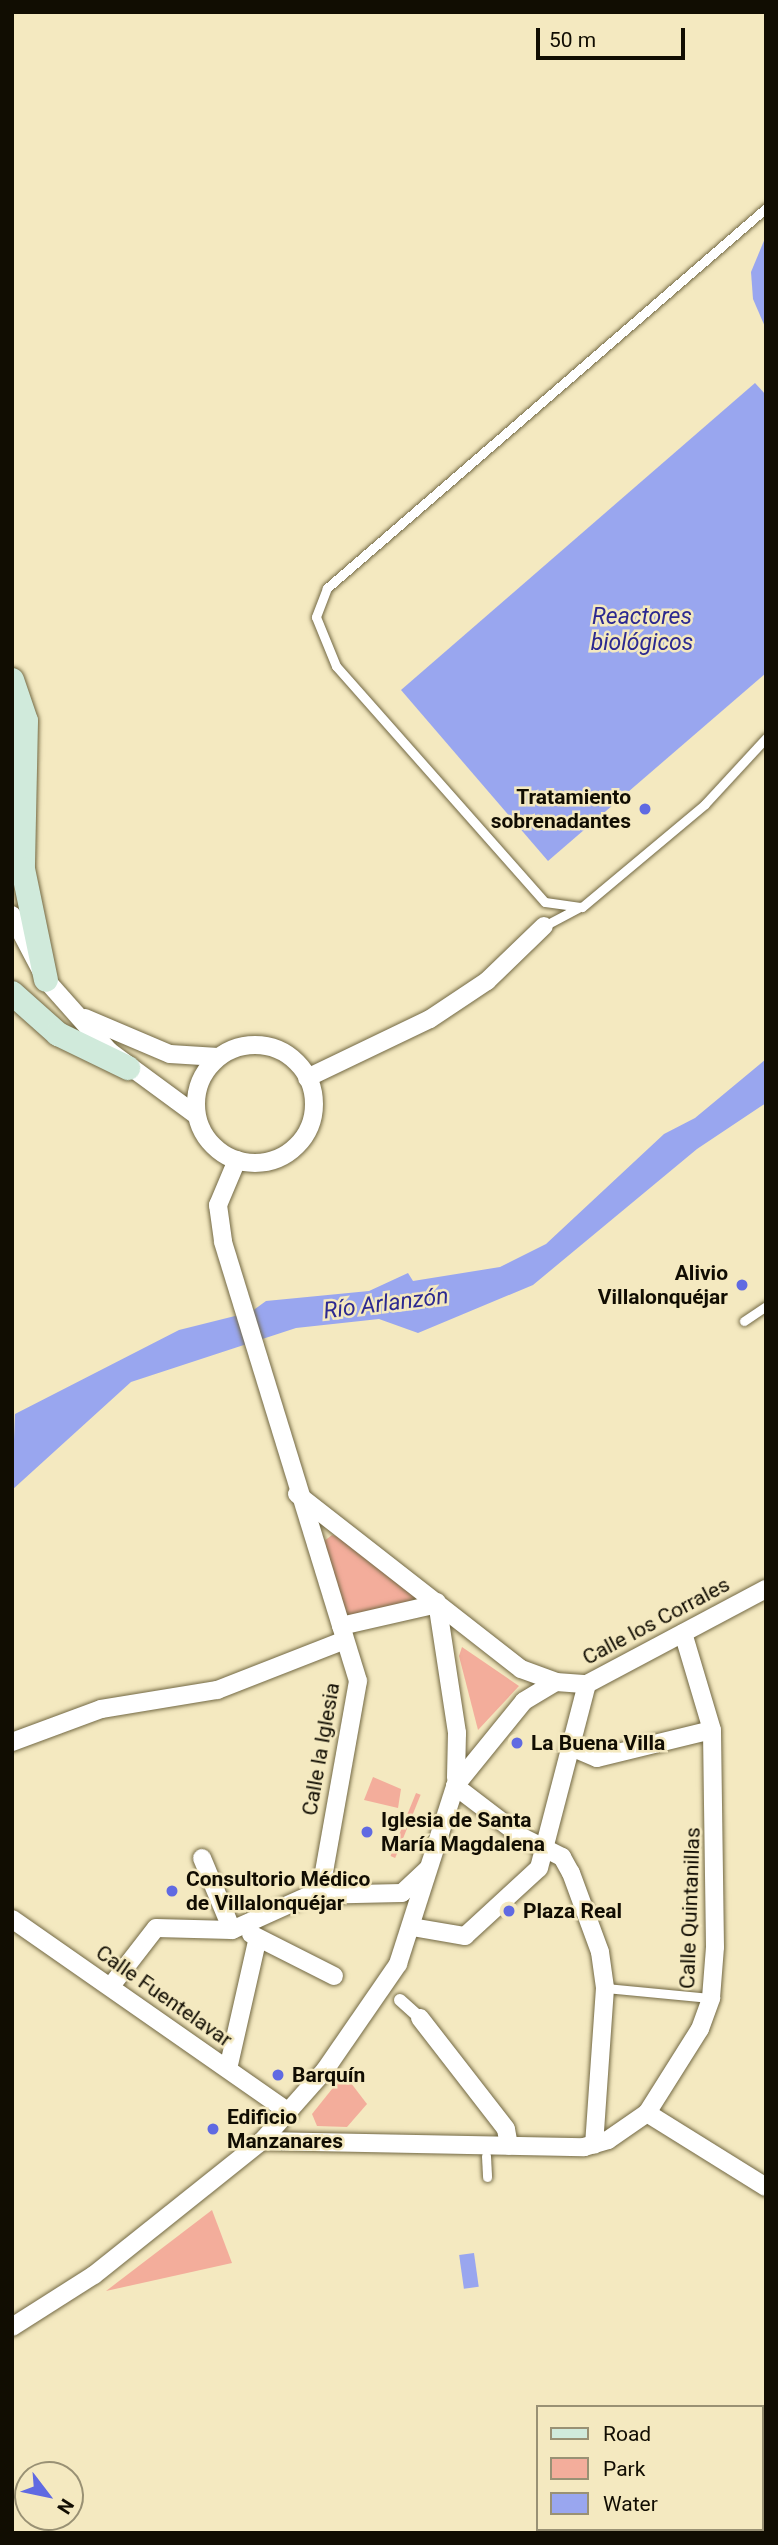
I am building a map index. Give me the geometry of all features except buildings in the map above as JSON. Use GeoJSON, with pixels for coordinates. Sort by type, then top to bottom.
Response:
{"type":"FeatureCollection","features":[{"type":"Feature","properties":{"kind":"main road"},"geometry":{"type":"LineString","coordinates":[[12,680],[26,721],[23,869],[46,980]]}},
{"type":"Feature","properties":{"kind":"main road"},"geometry":{"type":"LineString","coordinates":[[12,993],[69,1041],[128,1068]]}},
{"type":"Feature","properties":{"kind":"street"},"geometry":{"type":"LineString","coordinates":[[12,915],[46,980],[78,1015],[128,1068],[196,1115]]}},
{"type":"Feature","properties":{"kind":"street"},"geometry":{"type":"LineString","coordinates":[[307,1078],[430,1019],[487,981],[544,926]]}},
{"type":"Feature","properties":{"kind":"street"},"geometry":{"type":"LineString","coordinates":[[78,1015],[170,1054],[218,1058],[247,1045],[270,1047],[287,1054],[307,1078],[314,1102],[303,1137],[274,1160],[237,1160],[207,1139],[196,1115],[198,1086],[218,1058]]}},
{"type":"Feature","properties":{"kind":"street","name":"Calle la Iglesia"},"geometry":{"type":"LineString","coordinates":[[237,1160],[218,1205],[230,1268],[311,1542],[343,1633],[357,1700],[320,1894]]}},
{"type":"Feature","properties":{"kind":"street"},"geometry":{"type":"LineString","coordinates":[[297,1494],[473,1631],[534,1684],[483,1744],[455,1786]]}},
{"type":"Feature","properties":{"kind":"street"},"geometry":{"type":"LineString","coordinates":[[311,1542],[319,1527],[337,1525]]}},
{"type":"Feature","properties":{"kind":"street","name":"Calle los Corrales"},"geometry":{"type":"LineString","coordinates":[[534,1684],[587,1684],[762,1590]]}},
{"type":"Feature","properties":{"kind":"street"},"geometry":{"type":"LineString","coordinates":[[12,1742],[101,1709],[217,1690],[343,1633],[437,1603]]}},
{"type":"Feature","properties":{"kind":"street"},"geometry":{"type":"LineString","coordinates":[[12,2327],[112,2262],[262,2141],[289,2112],[380,1994],[415,1918],[455,1786],[457,1732],[437,1603]]}},
{"type":"Feature","properties":{"kind":"street"},"geometry":{"type":"LineString","coordinates":[[444,1648],[460,1631],[473,1631]]}},
{"type":"Feature","properties":{"kind":"street","name":"Calle Quintanillas"},"geometry":{"type":"LineString","coordinates":[[594,2145],[647,2113],[683,2061],[710,1998],[712,1730],[683,1633]]}},
{"type":"Feature","properties":{"kind":"street"},"geometry":{"type":"LineString","coordinates":[[402,1893],[415,1918],[465,1936],[527,1882],[545,1848],[587,1684]]}},
{"type":"Feature","properties":{"kind":"street"},"geometry":{"type":"LineString","coordinates":[[572,1747],[597,1758],[712,1730]]}},
{"type":"Feature","properties":{"kind":"street"},"geometry":{"type":"LineString","coordinates":[[457,1732],[483,1744]]}},
{"type":"Feature","properties":{"kind":"street"},"geometry":{"type":"LineString","coordinates":[[262,2141],[594,2145],[605,1988],[600,1952],[567,1862],[455,1786]]}},
{"type":"Feature","properties":{"kind":"street"},"geometry":{"type":"LineString","coordinates":[[202,1858],[239,1928],[257,1941],[334,1976]]}},
{"type":"Feature","properties":{"kind":"street"},"geometry":{"type":"LineString","coordinates":[[111,1986],[156,1928],[239,1928],[320,1894],[402,1893],[430,1866]]}},
{"type":"Feature","properties":{"kind":"street","name":"Calle Fuentelavar"},"geometry":{"type":"LineString","coordinates":[[12,1919],[289,2112]]}},
{"type":"Feature","properties":{"kind":"street"},"geometry":{"type":"LineString","coordinates":[[228,2069],[257,1941]]}},
{"type":"Feature","properties":{"kind":"street"},"geometry":{"type":"LineString","coordinates":[[400,2000],[420,2018],[506,2129],[509,2146]]}},
{"type":"Feature","properties":{"kind":"street"},"geometry":{"type":"LineString","coordinates":[[647,2113],[766,2187]]}},
{"type":"Feature","properties":{"kind":"lane"},"geometry":{"type":"LineString","coordinates":[[582,906],[545,902],[526,883],[336,666],[316,617],[327,588],[766,208]]}},
{"type":"Feature","properties":{"kind":"lane"},"geometry":{"type":"LineString","coordinates":[[544,926],[582,906],[705,804],[766,738]]}},
{"type":"Feature","properties":{"kind":"lane"},"geometry":{"type":"LineString","coordinates":[[744,1321],[766,1306]]}},
{"type":"Feature","properties":{"kind":"lane"},"geometry":{"type":"LineString","coordinates":[[605,1988],[710,1998]]}},
{"type":"Feature","properties":{"kind":"lane"},"geometry":{"type":"LineString","coordinates":[[486,2156],[487,2177]]}},
{"type":"Feature","properties":{"kind":"green space"},"geometry":{"type":"Polygon","coordinates":[[[332,1535],[341,1538],[419,1599],[347,1618],[323,1542],[332,1535]]]}},
{"type":"Feature","properties":{"kind":"green space"},"geometry":{"type":"Polygon","coordinates":[[[462,1647],[519,1686],[478,1730],[459,1656],[462,1647]]]}},
{"type":"Feature","properties":{"kind":"green space"},"geometry":{"type":"Polygon","coordinates":[[[373,1777],[401,1789],[398,1808],[364,1800],[373,1777]]]}},
{"type":"Feature","properties":{"kind":"green space"},"geometry":{"type":"Polygon","coordinates":[[[416,1793],[421,1795],[395,1858],[391,1856],[416,1793]]]}},
{"type":"Feature","properties":{"kind":"green space"},"geometry":{"type":"Polygon","coordinates":[[[344,2074],[367,2104],[347,2127],[317,2126],[312,2114],[344,2074]]]}},
{"type":"Feature","properties":{"kind":"green space"},"geometry":{"type":"Polygon","coordinates":[[[212,2210],[232,2263],[106,2291],[212,2210]]]}},
{"type":"Feature","properties":{"kind":"water"},"geometry":{"type":"Polygon","coordinates":[[[766,236],[766,329],[753,299],[751,272],[766,236]]]}},
{"type":"Feature","properties":{"kind":"water","name":"Reactores biológicos"},"geometry":{"type":"Polygon","coordinates":[[[755,383],[766,395],[766,673],[548,861],[401,690],[755,383]]]}},
{"type":"Feature","properties":{"kind":"water","name":"Río Arlanzón"},"geometry":{"type":"Polygon","coordinates":[[[766,1059],[766,1103],[697,1149],[533,1285],[418,1333],[379,1319],[296,1328],[131,1382],[12,1490],[15,1414],[179,1330],[251,1312],[266,1301],[369,1291],[408,1273],[413,1281],[500,1267],[546,1244],[664,1134],[695,1118],[766,1059]]]}},
{"type":"Feature","properties":{"kind":"water"},"geometry":{"type":"Polygon","coordinates":[[[474,2253],[479,2287],[464,2289],[459,2255],[474,2253]]]}},
{"type":"Feature","properties":{"kind":"place","name":"Tratamiento sobrenadantes"},"geometry":{"type":"Point","coordinates":[645,809]}},
{"type":"Feature","properties":{"kind":"place","name":"Alivio Villalonquéjar"},"geometry":{"type":"Point","coordinates":[742,1285]}},
{"type":"Feature","properties":{"kind":"place","name":"La Buena Villa"},"geometry":{"type":"Point","coordinates":[517,1743]}},
{"type":"Feature","properties":{"kind":"place","name":"Iglesia de Santa María Magdalena"},"geometry":{"type":"Point","coordinates":[367,1832]}},
{"type":"Feature","properties":{"kind":"place","name":"Consultorio Médico de Villalonquéjar"},"geometry":{"type":"Point","coordinates":[172,1891]}},
{"type":"Feature","properties":{"kind":"place","name":"Plaza Real"},"geometry":{"type":"Point","coordinates":[509,1911]}},
{"type":"Feature","properties":{"kind":"place","name":"Barquín"},"geometry":{"type":"Point","coordinates":[278,2075]}},
{"type":"Feature","properties":{"kind":"place","name":"Edificio Manzanares"},"geometry":{"type":"Point","coordinates":[213,2129]}}]}
